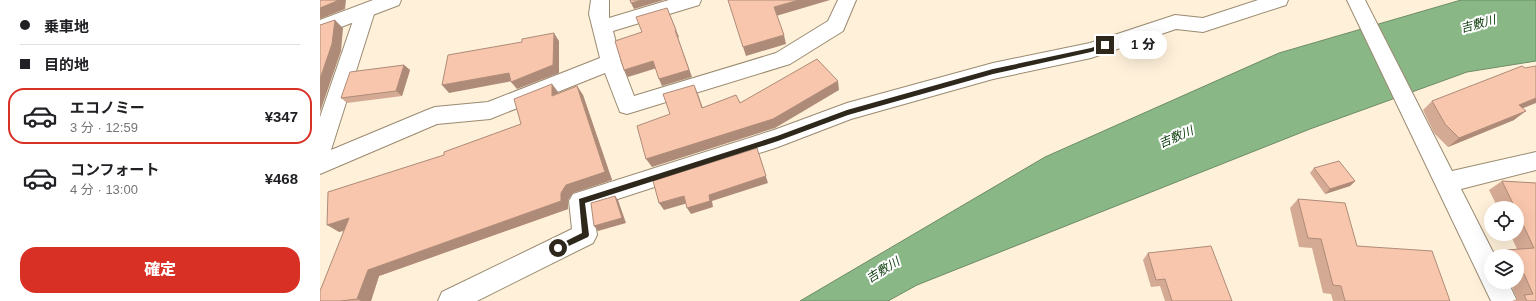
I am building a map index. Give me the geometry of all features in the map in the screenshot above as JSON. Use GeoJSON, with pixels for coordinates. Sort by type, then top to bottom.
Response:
{"type":"FeatureCollection","features":[{"type":"Feature","properties":{"kind":"main road"},"geometry":{"type":"LineString","coordinates":[[600,0],[599,14],[602,27],[611,62],[627,106],[783,59],[836,26],[847,0]]}},
{"type":"Feature","properties":{"kind":"main road"},"geometry":{"type":"LineString","coordinates":[[602,27],[692,0]]}},
{"type":"Feature","properties":{"kind":"main road"},"geometry":{"type":"LineString","coordinates":[[450,301],[585,235],[581,201],[778,138],[847,112],[993,71],[1091,50],[1175,22],[1204,25],[1279,0]]}},
{"type":"Feature","properties":{"kind":"main road"},"geometry":{"type":"LineString","coordinates":[[320,28],[389,1]]}},
{"type":"Feature","properties":{"kind":"main road"},"geometry":{"type":"LineString","coordinates":[[1358,5],[1484,259]]}},
{"type":"Feature","properties":{"kind":"main road"},"geometry":{"type":"LineString","coordinates":[[320,150],[324,127],[365,11]]}},
{"type":"Feature","properties":{"kind":"main road"},"geometry":{"type":"LineString","coordinates":[[320,165],[435,116],[490,110],[611,62]]}},
{"type":"Feature","properties":{"kind":"main road"},"geometry":{"type":"LineString","coordinates":[[1447,182],[1536,161]]}},
{"type":"Feature","properties":{"kind":"main road"},"geometry":{"type":"LineString","coordinates":[[1498,289],[1504,301]]}},
{"type":"Feature","properties":{"kind":"water","name":"吉敷川"},"geometry":{"type":"Polygon","coordinates":[[[1461,0],[1536,0],[1536,61],[1467,72],[1310,129],[917,285],[888,301],[800,301],[1045,157],[1279,53],[1461,0]]]}},
{"type":"Feature","properties":{"kind":"building"},"geometry":{"type":"Polygon","coordinates":[[[320,0],[337,0],[337,1],[320,8],[320,0]]]}},
{"type":"Feature","properties":{"kind":"building"},"geometry":{"type":"Polygon","coordinates":[[[630,0],[642,0],[631,3],[630,0]]]}},
{"type":"Feature","properties":{"kind":"building"},"geometry":{"type":"Polygon","coordinates":[[[728,0],[799,0],[774,7],[784,35],[743,47],[728,0]]]}},
{"type":"Feature","properties":{"kind":"building"},"geometry":{"type":"Polygon","coordinates":[[[667,8],[689,70],[659,79],[653,61],[624,70],[615,41],[642,32],[636,17],[667,8]]]}},
{"type":"Feature","properties":{"kind":"building"},"geometry":{"type":"Polygon","coordinates":[[[335,20],[332,44],[320,79],[320,25],[335,20]]]}},
{"type":"Feature","properties":{"kind":"building"},"geometry":{"type":"Polygon","coordinates":[[[554,33],[553,65],[511,82],[509,73],[442,85],[448,55],[522,42],[522,39],[554,33]]]}},
{"type":"Feature","properties":{"kind":"building"},"geometry":{"type":"Polygon","coordinates":[[[817,59],[838,81],[773,119],[646,159],[637,126],[670,114],[663,94],[694,85],[702,108],[736,95],[740,103],[817,59]]]}},
{"type":"Feature","properties":{"kind":"building"},"geometry":{"type":"Polygon","coordinates":[[[404,65],[396,91],[341,98],[350,72],[404,65]]]}},
{"type":"Feature","properties":{"kind":"building"},"geometry":{"type":"Polygon","coordinates":[[[1522,66],[1525,68],[1536,66],[1536,98],[1519,105],[1526,111],[1459,138],[1445,124],[1432,101],[1522,66]]]}},
{"type":"Feature","properties":{"kind":"building"},"geometry":{"type":"Polygon","coordinates":[[[552,84],[552,96],[577,86],[605,172],[566,185],[561,193],[561,201],[368,270],[357,299],[320,301],[320,291],[349,218],[327,225],[328,192],[444,155],[444,152],[521,124],[514,99],[552,84]]]}},
{"type":"Feature","properties":{"kind":"building"},"geometry":{"type":"Polygon","coordinates":[[[757,148],[766,176],[709,195],[710,201],[687,208],[684,196],[659,203],[653,181],[757,148]]]}},
{"type":"Feature","properties":{"kind":"building"},"geometry":{"type":"Polygon","coordinates":[[[1339,161],[1355,181],[1330,189],[1314,168],[1339,161]]]}},
{"type":"Feature","properties":{"kind":"building"},"geometry":{"type":"Polygon","coordinates":[[[1502,181],[1536,183],[1536,301],[1527,301],[1524,295],[1533,294],[1524,274],[1524,249],[1520,249],[1534,248],[1524,227],[1524,201],[1512,201],[1502,181]]]}},
{"type":"Feature","properties":{"kind":"building"},"geometry":{"type":"Polygon","coordinates":[[[615,196],[622,218],[594,226],[591,203],[615,196]]]}},
{"type":"Feature","properties":{"kind":"building"},"geometry":{"type":"Polygon","coordinates":[[[1298,199],[1345,203],[1357,246],[1432,251],[1450,301],[1345,301],[1341,286],[1333,285],[1321,239],[1308,238],[1298,199]]]}},
{"type":"Feature","properties":{"kind":"building"},"geometry":{"type":"Polygon","coordinates":[[[1211,246],[1232,301],[1172,301],[1165,279],[1156,280],[1148,253],[1211,246]]]}},
{"type":"Feature","properties":{"kind":"route"},"geometry":{"type":"LineString","coordinates":[[558,248],[585,235],[581,201],[778,138],[847,112],[993,71],[1091,50],[1105,45]]}}]}
